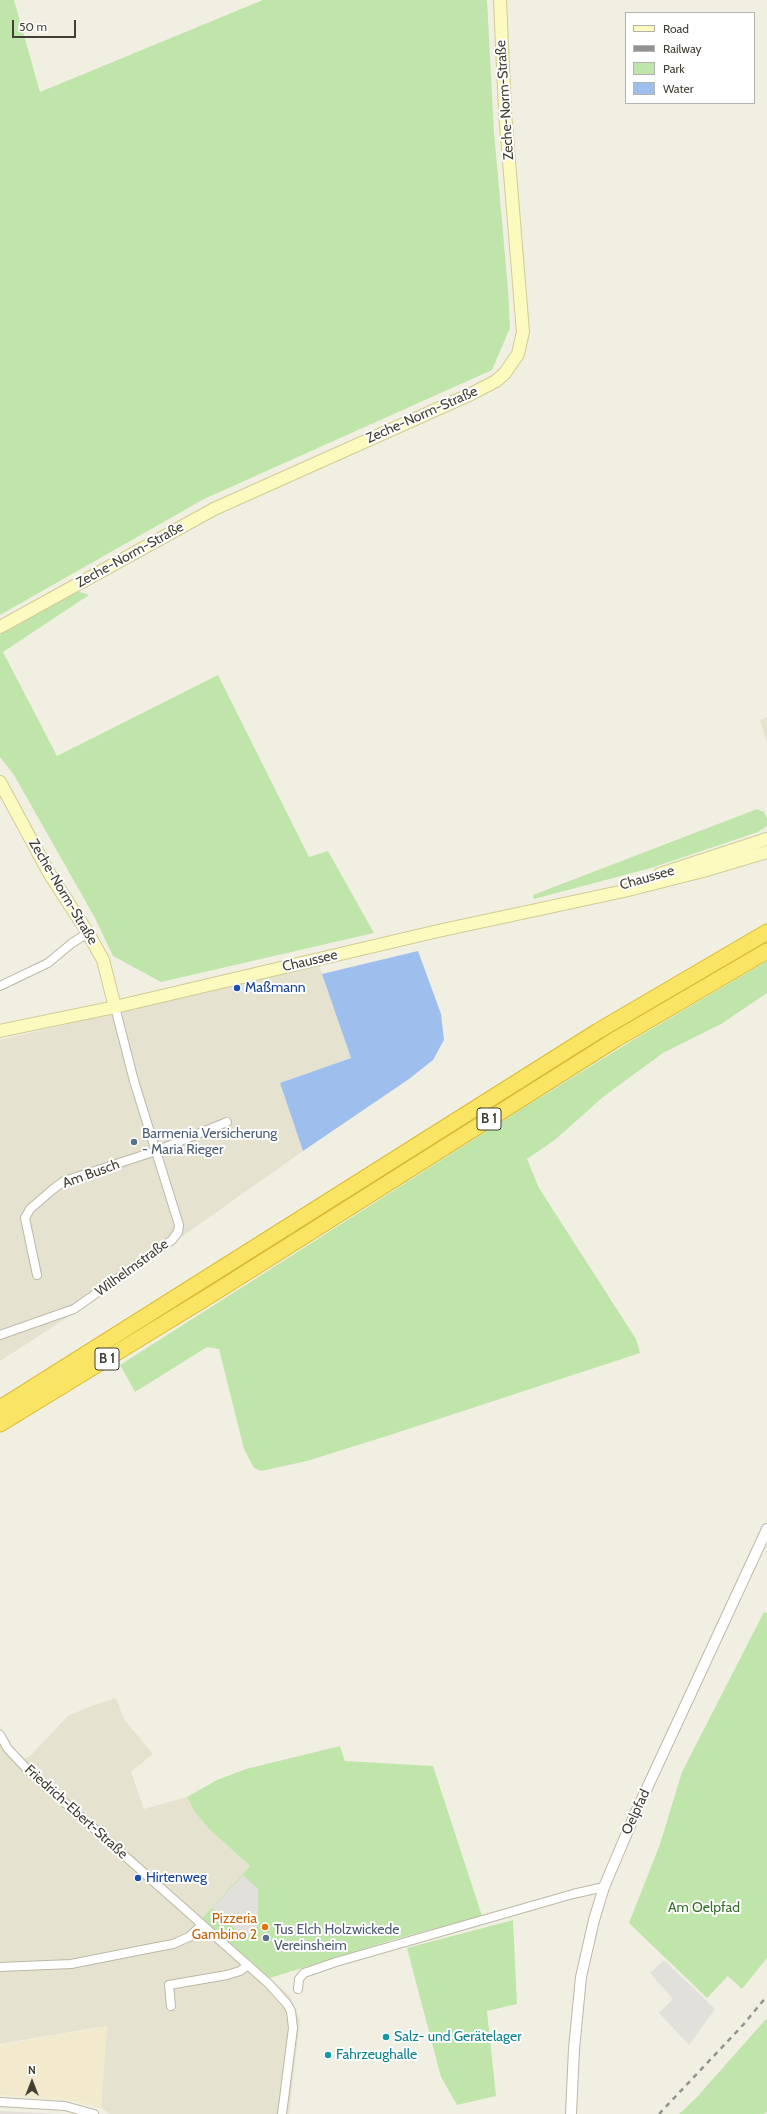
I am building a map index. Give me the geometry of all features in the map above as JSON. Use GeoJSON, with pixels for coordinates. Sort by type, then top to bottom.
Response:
{"type":"FeatureCollection","features":[{"type":"Feature","properties":{"kind":"highway","name":"B 1"},"geometry":{"type":"LineString","coordinates":[[0,1408],[598,1031],[767,932]]}},
{"type":"Feature","properties":{"kind":"highway","name":"B 1"},"geometry":{"type":"LineString","coordinates":[[0,1424],[214,1293],[613,1041],[767,951]]}},
{"type":"Feature","properties":{"kind":"main road","name":"Zeche-Norm-Straße"},"geometry":{"type":"LineString","coordinates":[[0,627],[214,509],[471,394],[496,381],[506,373],[518,354],[523,332],[504,104],[500,0]]}},
{"type":"Feature","properties":{"kind":"main road","name":"Zeche-Norm-Straße"},"geometry":{"type":"LineString","coordinates":[[0,782],[64,899],[88,933],[103,960],[115,1007]]}},
{"type":"Feature","properties":{"kind":"main road","name":"Chaussee"},"geometry":{"type":"LineString","coordinates":[[526,912],[695,864],[767,839]]}},
{"type":"Feature","properties":{"kind":"main road","name":"Chaussee"},"geometry":{"type":"LineString","coordinates":[[0,1030],[115,1007],[526,912],[624,891],[703,872],[767,852]]}},
{"type":"Feature","properties":{"kind":"street"},"geometry":{"type":"LineString","coordinates":[[0,986],[48,963],[72,943],[88,933]]}},
{"type":"Feature","properties":{"kind":"street","name":"Wilhelmstraße"},"geometry":{"type":"LineString","coordinates":[[0,1335],[74,1309],[172,1240],[178,1232],[179,1225],[134,1082],[115,1007]]}},
{"type":"Feature","properties":{"kind":"street","name":"Am Busch"},"geometry":{"type":"LineString","coordinates":[[37,1275],[25,1218],[30,1209],[64,1181],[156,1151],[227,1122]]}},
{"type":"Feature","properties":{"kind":"street","name":"Oelpfad"},"geometry":{"type":"LineString","coordinates":[[571,2114],[574,2041],[581,1977],[594,1920],[604,1887],[635,1814],[767,1529]]}},
{"type":"Feature","properties":{"kind":"street","name":"Friedrich-Ebert-Straße"},"geometry":{"type":"LineString","coordinates":[[0,1735],[8,1749],[27,1769],[248,1965],[287,2004],[292,2015],[293,2028],[282,2114]]}},
{"type":"Feature","properties":{"kind":"street"},"geometry":{"type":"LineString","coordinates":[[298,1989],[299,1979],[304,1974],[336,1962],[573,1894],[604,1887]]}},
{"type":"Feature","properties":{"kind":"street"},"geometry":{"type":"LineString","coordinates":[[0,1967],[71,1964],[173,1944],[189,1937],[202,1925]]}},
{"type":"Feature","properties":{"kind":"street"},"geometry":{"type":"LineString","coordinates":[[171,2006],[169,1985],[240,1972],[248,1965]]}},
{"type":"Feature","properties":{"kind":"street"},"geometry":{"type":"LineString","coordinates":[[0,2102],[65,2106],[94,2114]]}},
{"type":"Feature","properties":{"kind":"shaded area"},"geometry":{"type":"Polygon","coordinates":[[[767,717],[767,744],[760,720],[767,717]]]}},
{"type":"Feature","properties":{"kind":"shaded area"},"geometry":{"type":"Polygon","coordinates":[[[319,965],[351,1058],[280,1083],[303,1151],[68,1317],[0,1361],[0,1040],[319,965]]]}},
{"type":"Feature","properties":{"kind":"shaded area"},"geometry":{"type":"Polygon","coordinates":[[[116,1698],[124,1719],[153,1754],[131,1772],[144,1809],[187,1797],[194,1811],[210,1830],[250,1866],[202,1918],[290,1996],[300,2020],[289,2114],[110,2114],[101,2108],[106,2026],[0,2044],[0,1726],[14,1750],[24,1759],[31,1755],[68,1716],[91,1706],[116,1698]]]}},
{"type":"Feature","properties":{"kind":"shaded area"},"geometry":{"type":"Polygon","coordinates":[[[243,1875],[258,1889],[258,1926],[246,1939],[212,1908],[243,1875]]]}},
{"type":"Feature","properties":{"kind":"shaded area"},"geometry":{"type":"Polygon","coordinates":[[[664,1960],[715,2009],[689,2045],[659,2013],[673,1999],[650,1973],[664,1960]]]}},
{"type":"Feature","properties":{"kind":"shaded area"},"geometry":{"type":"Polygon","coordinates":[[[107,2026],[101,2108],[74,2101],[0,2095],[0,2045],[107,2026]]]}},
{"type":"Feature","properties":{"kind":"shaded area"},"geometry":{"type":"Polygon","coordinates":[[[0,2111],[59,2114],[0,2114],[0,2111]]]}},
{"type":"Feature","properties":{"kind":"green space"},"geometry":{"type":"Polygon","coordinates":[[[0,0],[14,0],[40,92],[263,0],[487,0],[494,132],[510,328],[492,370],[204,499],[0,615],[0,0]]]}},
{"type":"Feature","properties":{"kind":"green space"},"geometry":{"type":"Polygon","coordinates":[[[77,591],[89,595],[3,652],[57,756],[218,675],[309,857],[328,851],[374,933],[161,982],[113,956],[95,918],[14,775],[0,757],[0,635],[77,591]]]}},
{"type":"Feature","properties":{"kind":"green space"},"geometry":{"type":"Polygon","coordinates":[[[757,809],[764,812],[767,819],[767,826],[758,832],[651,868],[534,899],[533,895],[757,809]]]}},
{"type":"Feature","properties":{"kind":"green space"},"geometry":{"type":"Polygon","coordinates":[[[767,961],[767,993],[721,1024],[663,1053],[603,1097],[556,1139],[527,1159],[539,1188],[636,1339],[640,1353],[307,1461],[261,1471],[254,1468],[244,1449],[219,1349],[207,1347],[135,1392],[120,1365],[520,1110],[638,1037],[767,961]]]}},
{"type":"Feature","properties":{"kind":"green space","name":"Am Oelpfad"},"geometry":{"type":"Polygon","coordinates":[[[764,1612],[767,1613],[767,1958],[742,1989],[728,1976],[707,1998],[629,1923],[660,1844],[682,1772],[764,1612]]]}},
{"type":"Feature","properties":{"kind":"green space"},"geometry":{"type":"Polygon","coordinates":[[[340,1746],[345,1761],[433,1766],[482,1916],[392,1940],[270,1978],[202,1918],[250,1866],[210,1830],[194,1811],[187,1797],[217,1780],[246,1769],[340,1746]]]}},
{"type":"Feature","properties":{"kind":"green space"},"geometry":{"type":"Polygon","coordinates":[[[513,1920],[517,2004],[487,2011],[496,2096],[457,2105],[441,2077],[407,1948],[513,1920]]]}},
{"type":"Feature","properties":{"kind":"green space"},"geometry":{"type":"Polygon","coordinates":[[[767,2018],[767,2112],[763,2114],[679,2114],[696,2098],[767,2018]]]}},
{"type":"Feature","properties":{"kind":"water"},"geometry":{"type":"Polygon","coordinates":[[[418,951],[441,1014],[444,1040],[433,1060],[409,1079],[303,1151],[280,1083],[351,1058],[322,974],[418,951]]]}},
{"type":"Feature","properties":{"kind":"railway"},"geometry":{"type":"LineString","coordinates":[[659,2114],[743,2025],[767,1996]]}},
{"type":"Feature","properties":{"kind":"place","name":"Maßmann"},"geometry":{"type":"Point","coordinates":[237,988]}},
{"type":"Feature","properties":{"kind":"place","name":"Barmenia Versicherung - Maria Rieger"},"geometry":{"type":"Point","coordinates":[134,1142]}},
{"type":"Feature","properties":{"kind":"place","name":"Hirtenweg"},"geometry":{"type":"Point","coordinates":[138,1878]}},
{"type":"Feature","properties":{"kind":"place","name":"Pizzeria Gambino 2"},"geometry":{"type":"Point","coordinates":[265,1927]}},
{"type":"Feature","properties":{"kind":"place","name":"Tus Elch Holzwickede Vereinsheim"},"geometry":{"type":"Point","coordinates":[266,1938]}},
{"type":"Feature","properties":{"kind":"place","name":"Salz- und Gerätelager"},"geometry":{"type":"Point","coordinates":[386,2037]}},
{"type":"Feature","properties":{"kind":"place","name":"Fahrzeughalle"},"geometry":{"type":"Point","coordinates":[328,2055]}}]}
